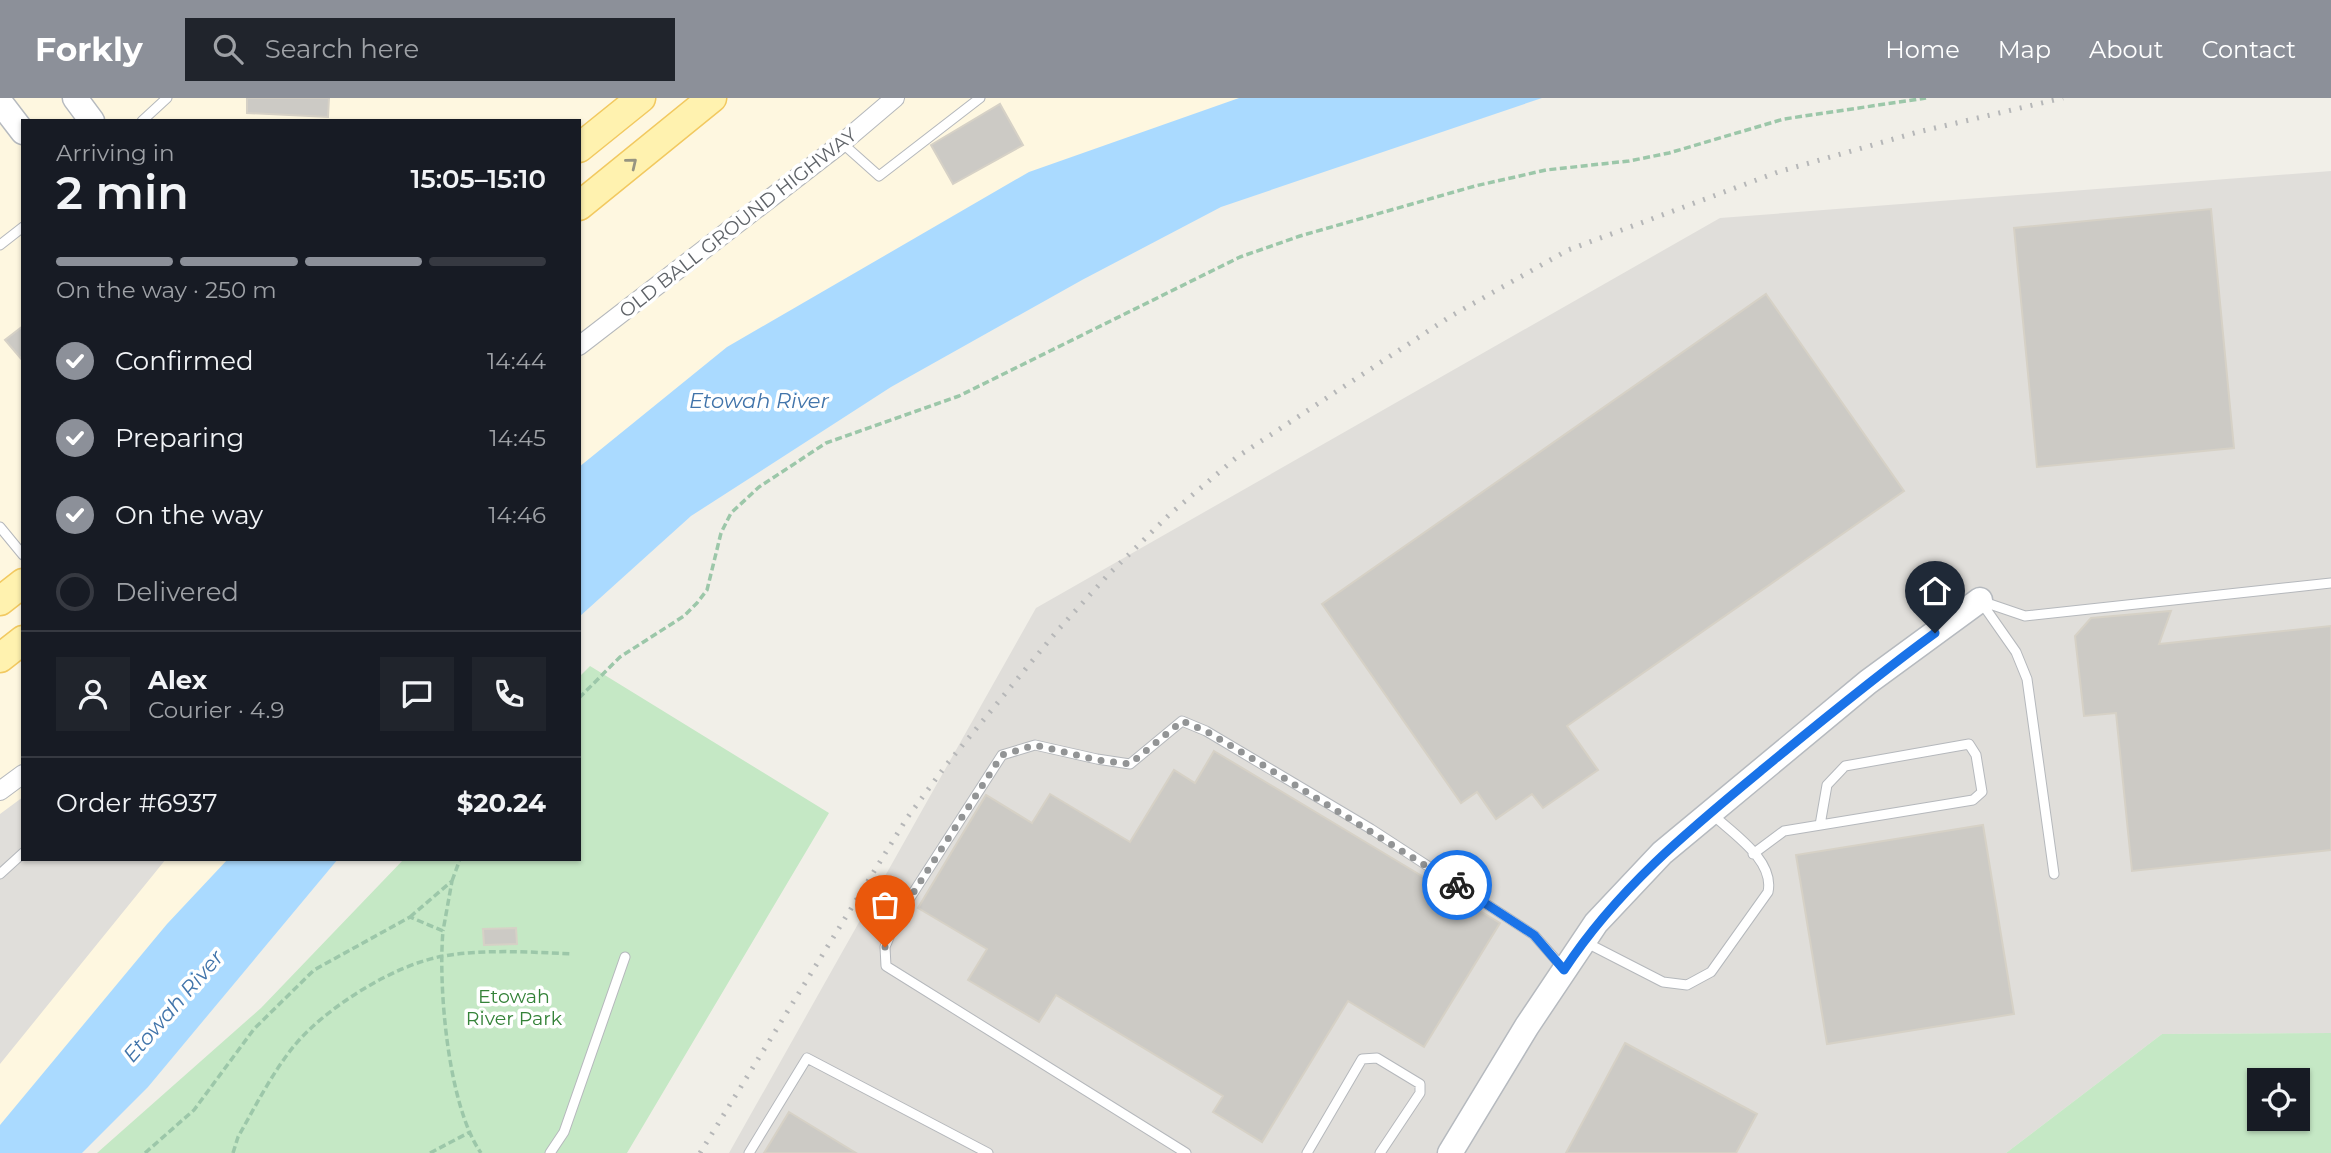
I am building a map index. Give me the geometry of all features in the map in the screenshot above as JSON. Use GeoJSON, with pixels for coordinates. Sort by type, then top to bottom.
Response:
{"type":"FeatureCollection","features":[{"type":"Feature","properties":{"kind":"main road"},"geometry":{"type":"LineString","coordinates":[[581,146],[641,98]]}},
{"type":"Feature","properties":{"kind":"main road"},"geometry":{"type":"LineString","coordinates":[[581,204],[712,98]]}},
{"type":"Feature","properties":{"kind":"main road"},"geometry":{"type":"LineString","coordinates":[[0,601],[21,585]]}},
{"type":"Feature","properties":{"kind":"main road"},"geometry":{"type":"LineString","coordinates":[[0,658],[21,642]]}},
{"type":"Feature","properties":{"kind":"street"},"geometry":{"type":"LineString","coordinates":[[75,98],[91,119]]}},
{"type":"Feature","properties":{"kind":"street","name":"OLD BALL GROUND HIGHWAY"},"geometry":{"type":"LineString","coordinates":[[581,344],[842,143],[895,98]]}},
{"type":"Feature","properties":{"kind":"street"},"geometry":{"type":"LineString","coordinates":[[0,102],[21,129]]}},
{"type":"Feature","properties":{"kind":"street"},"geometry":{"type":"LineString","coordinates":[[1450,1153],[1596,923],[1662,853],[1868,682],[1980,600]]}},
{"type":"Feature","properties":{"kind":"street"},"geometry":{"type":"LineString","coordinates":[[0,791],[21,775]]}},
{"type":"Feature","properties":{"kind":"lane"},"geometry":{"type":"LineString","coordinates":[[144,119],[167,98]]}},
{"type":"Feature","properties":{"kind":"lane"},"geometry":{"type":"LineString","coordinates":[[842,143],[879,176],[979,98]]}},
{"type":"Feature","properties":{"kind":"lane"},"geometry":{"type":"LineString","coordinates":[[0,245],[21,229]]}},
{"type":"Feature","properties":{"kind":"lane"},"geometry":{"type":"LineString","coordinates":[[0,527],[21,553]]}},
{"type":"Feature","properties":{"kind":"lane"},"geometry":{"type":"LineString","coordinates":[[1980,600],[2025,616],[2331,583]]}},
{"type":"Feature","properties":{"kind":"lane"},"geometry":{"type":"LineString","coordinates":[[1980,600],[2016,652],[2027,679],[2054,874]]}},
{"type":"Feature","properties":{"kind":"lane"},"geometry":{"type":"LineString","coordinates":[[1186,1153],[886,966],[885,947],[897,918],[1002,755],[1035,745],[1097,760],[1130,764],[1182,721],[1206,731],[1371,829],[1534,935],[1564,970]]}},
{"type":"Feature","properties":{"kind":"lane"},"geometry":{"type":"LineString","coordinates":[[1754,854],[1784,831],[1973,800],[1982,792],[1982,778],[1976,755],[1969,744],[1845,766],[1827,785],[1820,825]]}},
{"type":"Feature","properties":{"kind":"lane"},"geometry":{"type":"LineString","coordinates":[[1584,941],[1663,982],[1687,985],[1699,981],[1711,972],[1768,892],[1767,870],[1711,813]]}},
{"type":"Feature","properties":{"kind":"lane"},"geometry":{"type":"LineString","coordinates":[[0,874],[21,855]]}},
{"type":"Feature","properties":{"kind":"lane"},"geometry":{"type":"LineString","coordinates":[[550,1153],[564,1132],[625,957]]}},
{"type":"Feature","properties":{"kind":"lane"},"geometry":{"type":"LineString","coordinates":[[749,1153],[807,1058],[988,1153]]}},
{"type":"Feature","properties":{"kind":"lane"},"geometry":{"type":"LineString","coordinates":[[1307,1153],[1362,1059],[1377,1058],[1420,1084],[1420,1093],[1380,1153]]}},
{"type":"Feature","properties":{"kind":"path"},"geometry":{"type":"LineString","coordinates":[[581,696],[620,657],[684,616],[697,603],[707,590],[720,533],[731,513],[760,487],[826,443],[959,396],[1241,257],[1300,236],[1487,183],[1546,170],[1629,161],[1669,153],[1784,118],[1926,98]]}},
{"type":"Feature","properties":{"kind":"path"},"geometry":{"type":"LineString","coordinates":[[459,861],[452,881],[443,931],[443,1007],[456,1088],[479,1152]]}},
{"type":"Feature","properties":{"kind":"path"},"geometry":{"type":"LineString","coordinates":[[145,1153],[194,1110],[254,1029],[314,970],[410,917],[452,881]]}},
{"type":"Feature","properties":{"kind":"path"},"geometry":{"type":"LineString","coordinates":[[410,917],[443,931]]}},
{"type":"Feature","properties":{"kind":"path"},"geometry":{"type":"LineString","coordinates":[[233,1153],[238,1137],[294,1046],[326,1013],[376,981],[441,956],[514,951],[572,954]]}},
{"type":"Feature","properties":{"kind":"path"},"geometry":{"type":"LineString","coordinates":[[430,1153],[470,1132]]}},
{"type":"Feature","properties":{"kind":"shaded area"},"geometry":{"type":"Polygon","coordinates":[[[0,98],[1308,98],[581,561],[581,119],[21,119],[21,861],[263,861],[0,1153],[0,98]]]}},
{"type":"Feature","properties":{"kind":"shaded area"},"geometry":{"type":"Polygon","coordinates":[[[2331,171],[2331,1033],[2162,1034],[2006,1153],[729,1153],[1036,608],[1720,218],[2331,171]]]}},
{"type":"Feature","properties":{"kind":"shaded area"},"geometry":{"type":"Polygon","coordinates":[[[21,798],[21,861],[164,861],[0,1064],[0,814],[21,798]]]}},
{"type":"Feature","properties":{"kind":"green space","name":"Etowah River Park"},"geometry":{"type":"Polygon","coordinates":[[[590,666],[829,813],[627,1153],[97,1153],[261,1008],[402,861],[581,861],[581,675],[590,666]]]}},
{"type":"Feature","properties":{"kind":"green space"},"geometry":{"type":"Polygon","coordinates":[[[2331,1033],[2331,1153],[2006,1153],[2162,1034],[2331,1033]]]}},
{"type":"Feature","properties":{"kind":"water","name":"Etowah River"},"geometry":{"type":"Polygon","coordinates":[[[1239,98],[1542,98],[1221,207],[1082,280],[891,387],[691,516],[581,615],[581,465],[727,347],[1029,172],[1239,98]]]}},
{"type":"Feature","properties":{"kind":"water","name":"Etowah River"},"geometry":{"type":"Polygon","coordinates":[[[226,861],[336,861],[148,1087],[82,1153],[0,1153],[0,1125],[167,924],[226,861]]]}},
{"type":"Feature","properties":{"kind":"building"},"geometry":{"type":"Polygon","coordinates":[[[247,98],[329,98],[328,117],[247,113],[247,98]]]}},
{"type":"Feature","properties":{"kind":"building"},"geometry":{"type":"Polygon","coordinates":[[[1000,104],[1023,145],[953,184],[931,145],[1000,104]]]}},
{"type":"Feature","properties":{"kind":"building"},"geometry":{"type":"Polygon","coordinates":[[[2211,209],[2234,448],[2037,467],[2014,228],[2211,209]]]}},
{"type":"Feature","properties":{"kind":"building"},"geometry":{"type":"Polygon","coordinates":[[[1766,294],[1904,491],[1567,726],[1598,770],[1543,808],[1532,794],[1496,819],[1477,792],[1461,803],[1322,604],[1766,294]]]}},
{"type":"Feature","properties":{"kind":"building"},"geometry":{"type":"Polygon","coordinates":[[[21,328],[21,359],[5,340],[21,328]]]}},
{"type":"Feature","properties":{"kind":"building"},"geometry":{"type":"Polygon","coordinates":[[[2171,611],[2159,644],[2331,626],[2331,850],[2132,871],[2116,713],[2084,716],[2075,636],[2091,618],[2171,611]]]}},
{"type":"Feature","properties":{"kind":"building"},"geometry":{"type":"Polygon","coordinates":[[[1214,751],[1500,923],[1424,1047],[1348,1001],[1262,1142],[1213,1112],[1223,1096],[1056,995],[1039,1022],[968,980],[987,949],[918,908],[986,795],[1032,823],[1050,794],[1130,842],[1174,770],[1195,783],[1214,751]]]}},
{"type":"Feature","properties":{"kind":"building"},"geometry":{"type":"Polygon","coordinates":[[[1983,825],[2014,1014],[1827,1044],[1796,855],[1983,825]]]}},
{"type":"Feature","properties":{"kind":"building"},"geometry":{"type":"Polygon","coordinates":[[[516,928],[517,944],[484,945],[483,929],[516,928]]]}},
{"type":"Feature","properties":{"kind":"building"},"geometry":{"type":"Polygon","coordinates":[[[1625,1043],[1757,1114],[1736,1153],[1566,1153],[1625,1043]]]}},
{"type":"Feature","properties":{"kind":"building"},"geometry":{"type":"Polygon","coordinates":[[[789,1112],[856,1153],[764,1153],[789,1112]]]}},
{"type":"Feature","properties":{"kind":"railway"},"geometry":{"type":"LineString","coordinates":[[700,1153],[907,818],[947,764],[1057,631],[1107,576],[1170,514],[1237,457],[1451,316],[1568,250],[1778,172],[1918,132],[2063,98]]}},
{"type":"Feature","properties":{"kind":"way so far"},"geometry":{"type":"LineString","coordinates":[[885,947],[897,918],[1002,755],[1035,745],[1097,760],[1130,764],[1182,721],[1206,731],[1371,829],[1457,885]]}},
{"type":"Feature","properties":{"kind":"route"},"geometry":{"type":"LineString","coordinates":[[1457,885],[1534,935],[1564,970],[1596,923],[1662,853],[1868,682],[1935,633]]}}]}
